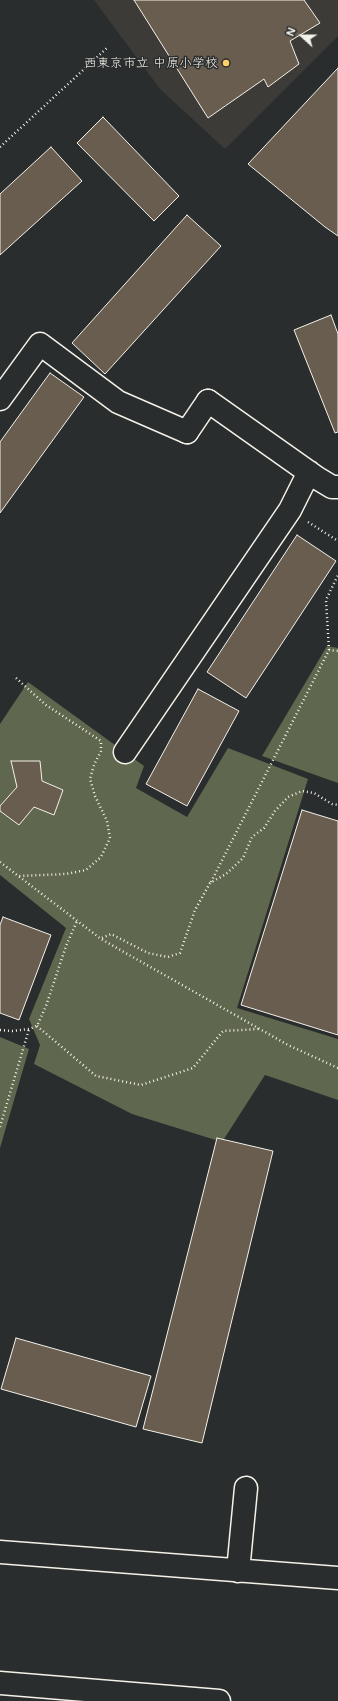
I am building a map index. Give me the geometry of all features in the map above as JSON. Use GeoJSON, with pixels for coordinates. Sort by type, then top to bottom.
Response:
{"type":"FeatureCollection","features":[{"type":"Feature","properties":{"kind":"street"},"geometry":{"type":"LineString","coordinates":[[0,399],[40,344],[118,402],[187,432],[208,401],[309,472],[332,487],[338,487]]}},
{"type":"Feature","properties":{"kind":"street"},"geometry":{"type":"LineString","coordinates":[[125,752],[290,510],[309,472]]}},
{"type":"Feature","properties":{"kind":"street"},"geometry":{"type":"LineString","coordinates":[[238,1571],[246,1488]]}},
{"type":"Feature","properties":{"kind":"street"},"geometry":{"type":"LineString","coordinates":[[0,1552],[338,1578]]}},
{"type":"Feature","properties":{"kind":"street"},"geometry":{"type":"LineString","coordinates":[[0,1683],[219,1701]]}},
{"type":"Feature","properties":{"kind":"path"},"geometry":{"type":"LineString","coordinates":[[0,147],[107,48]]}},
{"type":"Feature","properties":{"kind":"path"},"geometry":{"type":"LineString","coordinates":[[290,510],[338,541]]}},
{"type":"Feature","properties":{"kind":"path"},"geometry":{"type":"LineString","coordinates":[[101,939],[111,934],[148,953],[168,957],[180,953],[195,910],[329,650],[326,600],[338,575]]}},
{"type":"Feature","properties":{"kind":"path"},"geometry":{"type":"LineString","coordinates":[[329,650],[338,651]]}},
{"type":"Feature","properties":{"kind":"path"},"geometry":{"type":"LineString","coordinates":[[16,678],[46,705],[101,741],[101,751],[94,765],[90,779],[95,796],[107,821],[110,838],[101,857],[86,870],[66,874],[19,876]]}},
{"type":"Feature","properties":{"kind":"path"},"geometry":{"type":"LineString","coordinates":[[210,883],[226,874],[243,858],[252,837],[264,828],[275,811],[288,797],[302,791],[314,793],[332,804],[338,805]]}},
{"type":"Feature","properties":{"kind":"path"},"geometry":{"type":"LineString","coordinates":[[0,862],[101,939],[288,1045],[338,1068]]}},
{"type":"Feature","properties":{"kind":"path"},"geometry":{"type":"LineString","coordinates":[[0,1030],[12,1031],[30,1029],[37,1026],[46,1006],[66,946],[77,921]]}},
{"type":"Feature","properties":{"kind":"path"},"geometry":{"type":"LineString","coordinates":[[37,1026],[96,1076],[141,1085],[193,1068],[223,1031],[260,1029]]}},
{"type":"Feature","properties":{"kind":"path"},"geometry":{"type":"LineString","coordinates":[[0,1127],[30,1029]]}},
{"type":"Feature","properties":{"kind":"shaded area","name":"西東京市立 中原小学校"},"geometry":{"type":"Polygon","coordinates":[[[94,0],[338,0],[338,36],[225,149],[160,89],[94,0]]]}},
{"type":"Feature","properties":{"kind":"green space"},"geometry":{"type":"Polygon","coordinates":[[[327,646],[338,648],[338,783],[262,756],[327,646]]]}},
{"type":"Feature","properties":{"kind":"green space"},"geometry":{"type":"Polygon","coordinates":[[[28,682],[144,766],[136,788],[187,817],[228,748],[308,779],[237,1008],[338,1039],[338,1100],[265,1075],[222,1142],[132,1114],[34,1064],[40,1045],[29,1019],[66,928],[0,875],[0,724],[28,682]]]}},
{"type":"Feature","properties":{"kind":"green space"},"geometry":{"type":"Polygon","coordinates":[[[0,1037],[29,1049],[0,1148],[0,1037]]]}},
{"type":"Feature","properties":{"kind":"building","name":"西東京市立 中原小学校"},"geometry":{"type":"Polygon","coordinates":[[[134,0],[304,0],[320,23],[290,41],[299,64],[268,87],[264,79],[208,118],[134,0]]]}},
{"type":"Feature","properties":{"kind":"building"},"geometry":{"type":"Polygon","coordinates":[[[338,68],[338,236],[248,164],[338,68]]]}},
{"type":"Feature","properties":{"kind":"building"},"geometry":{"type":"Polygon","coordinates":[[[103,117],[179,196],[154,221],[77,143],[103,117]]]}},
{"type":"Feature","properties":{"kind":"building"},"geometry":{"type":"Polygon","coordinates":[[[51,147],[82,181],[0,255],[0,194],[51,147]]]}},
{"type":"Feature","properties":{"kind":"building"},"geometry":{"type":"Polygon","coordinates":[[[187,215],[221,246],[105,374],[72,343],[187,215]]]}},
{"type":"Feature","properties":{"kind":"building"},"geometry":{"type":"Polygon","coordinates":[[[331,315],[338,334],[338,432],[335,433],[294,330],[331,315]]]}},
{"type":"Feature","properties":{"kind":"building"},"geometry":{"type":"Polygon","coordinates":[[[50,373],[84,397],[0,513],[0,442],[50,373]]]}},
{"type":"Feature","properties":{"kind":"building"},"geometry":{"type":"Polygon","coordinates":[[[297,535],[336,561],[246,698],[207,672],[297,535]]]}},
{"type":"Feature","properties":{"kind":"building"},"geometry":{"type":"Polygon","coordinates":[[[198,689],[239,711],[187,806],[146,784],[198,689]]]}},
{"type":"Feature","properties":{"kind":"building"},"geometry":{"type":"Polygon","coordinates":[[[11,761],[40,761],[42,781],[63,790],[54,815],[34,807],[19,825],[0,811],[0,806],[17,787],[11,761]]]}},
{"type":"Feature","properties":{"kind":"building"},"geometry":{"type":"Polygon","coordinates":[[[302,810],[338,821],[338,1035],[241,1005],[302,810]]]}},
{"type":"Feature","properties":{"kind":"building"},"geometry":{"type":"Polygon","coordinates":[[[3,917],[51,935],[19,1020],[0,1013],[0,925],[3,917]]]}},
{"type":"Feature","properties":{"kind":"building"},"geometry":{"type":"Polygon","coordinates":[[[217,1138],[273,1151],[202,1443],[143,1429],[217,1138]]]}},
{"type":"Feature","properties":{"kind":"building"},"geometry":{"type":"Polygon","coordinates":[[[16,1338],[151,1376],[136,1427],[1,1389],[16,1338]]]}},
{"type":"Feature","properties":{"kind":"place","name":"西東京市立 中原小学校"},"geometry":{"type":"Point","coordinates":[226,63]}}]}
